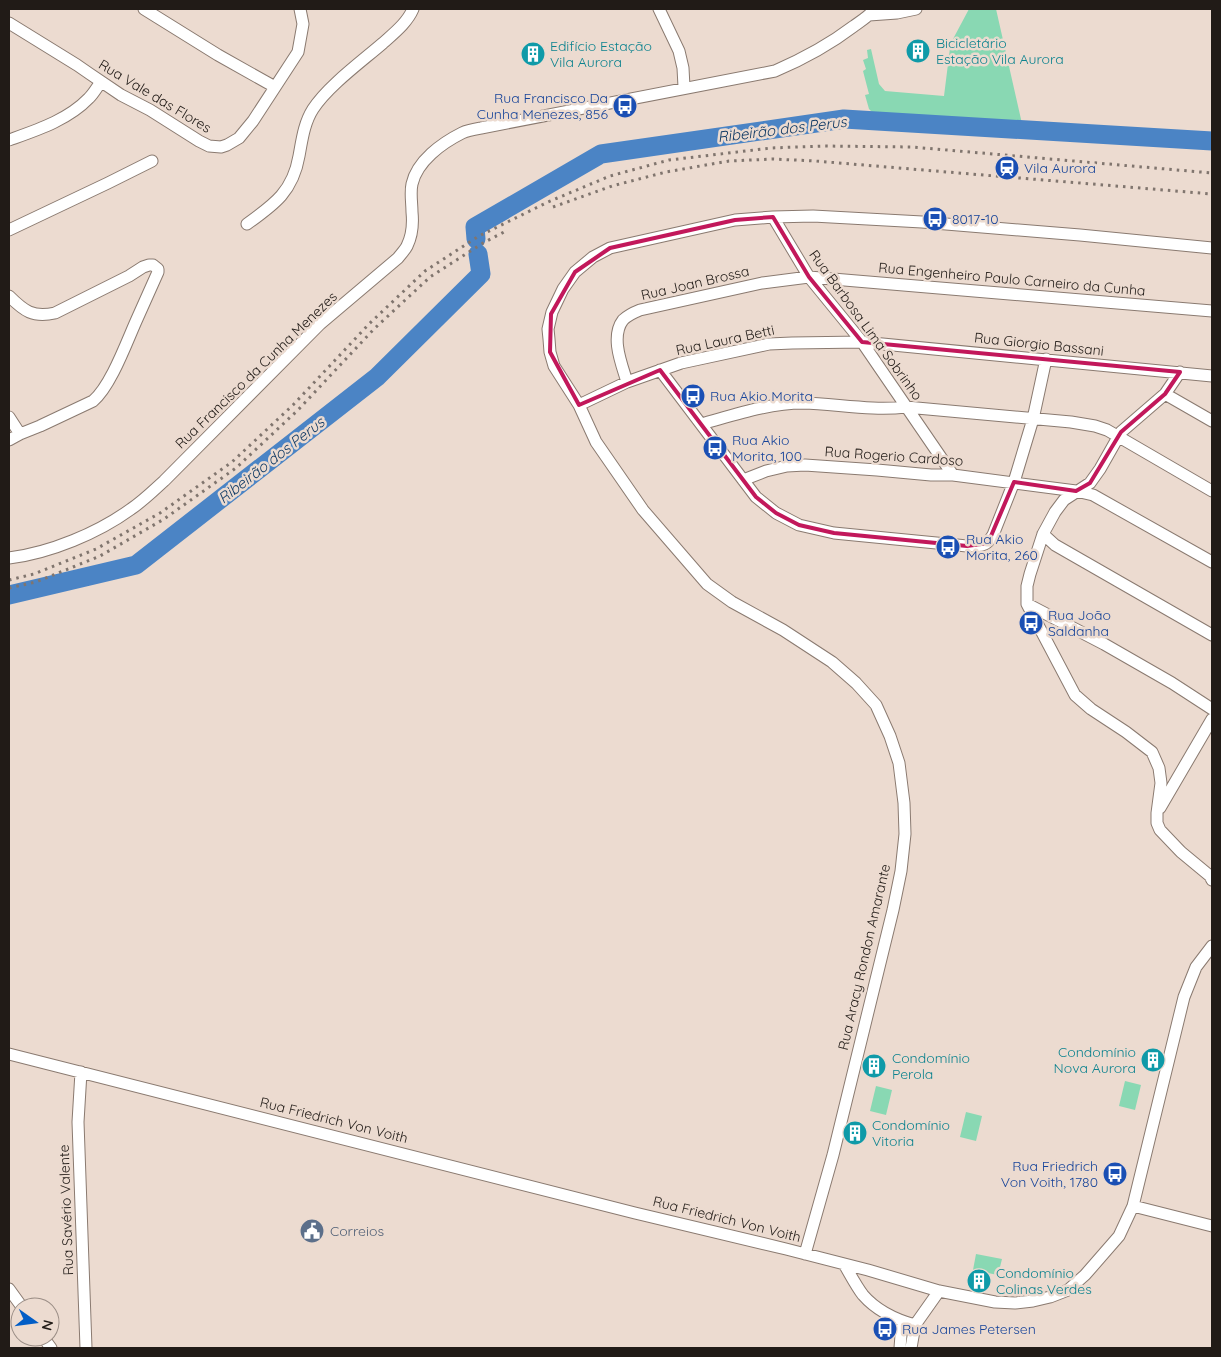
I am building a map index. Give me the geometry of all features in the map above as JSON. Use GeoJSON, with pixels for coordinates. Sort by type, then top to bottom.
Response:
{"type":"FeatureCollection","features":[{"type":"Feature","properties":{"kind":"street"},"geometry":{"type":"LineString","coordinates":[[144,9],[218,55],[275,87]]}},
{"type":"Feature","properties":{"kind":"street","name":"Rua Vale das Flores"},"geometry":{"type":"LineString","coordinates":[[9,23],[101,82],[209,146],[221,147],[239,138],[298,52],[303,24],[300,9]]}},
{"type":"Feature","properties":{"kind":"street"},"geometry":{"type":"LineString","coordinates":[[247,224],[282,196],[290,184],[299,159],[303,132],[314,108],[329,90],[398,30],[413,9]]}},
{"type":"Feature","properties":{"kind":"street"},"geometry":{"type":"LineString","coordinates":[[658,9],[679,51],[683,68],[684,88]]}},
{"type":"Feature","properties":{"kind":"street"},"geometry":{"type":"LineString","coordinates":[[859,9],[869,15],[897,13],[916,9]]}},
{"type":"Feature","properties":{"kind":"street","name":"Rua Francisco da Cunha Menezes"},"geometry":{"type":"LineString","coordinates":[[9,558],[39,553],[85,535],[130,510],[164,481],[320,324],[398,258],[407,246],[410,236],[412,185],[418,169],[430,156],[448,142],[464,132],[481,128],[775,71],[798,62],[822,48],[869,15]]}},
{"type":"Feature","properties":{"kind":"street"},"geometry":{"type":"LineString","coordinates":[[9,140],[35,131],[72,112],[90,96],[101,82]]}},
{"type":"Feature","properties":{"kind":"street"},"geometry":{"type":"LineString","coordinates":[[9,230],[152,161]]}},
{"type":"Feature","properties":{"kind":"street","name":"Rua Aracy Rondon Amarante"},"geometry":{"type":"LineString","coordinates":[[805,1254],[833,1155],[901,871],[905,834],[904,803],[899,763],[890,736],[876,705],[856,683],[832,662],[783,630],[732,602],[707,584],[643,510],[596,442],[579,405],[554,366],[550,352],[548,329],[555,304],[575,272],[593,257],[610,248],[735,220],[813,216],[922,222],[1080,234],[1212,248]]}},
{"type":"Feature","properties":{"kind":"street","name":"Rua Barbosa Lima Sobrinho"},"geometry":{"type":"LineString","coordinates":[[773,217],[809,277],[862,342],[953,475]]}},
{"type":"Feature","properties":{"kind":"street"},"geometry":{"type":"LineString","coordinates":[[9,296],[22,308],[34,314],[55,313],[129,276],[142,267],[149,265],[156,266],[158,269],[103,391],[93,401],[9,440]]}},
{"type":"Feature","properties":{"kind":"street","name":"Rua Engenheiro Paulo Carneiro da Cunha"},"geometry":{"type":"LineString","coordinates":[[809,277],[1212,311]]}},
{"type":"Feature","properties":{"kind":"street","name":"Rua Joan Brossa"},"geometry":{"type":"LineString","coordinates":[[627,382],[619,356],[618,330],[624,320],[634,313],[735,288],[809,277]]}},
{"type":"Feature","properties":{"kind":"street","name":"Rua Giorgio Bassani"},"geometry":{"type":"LineString","coordinates":[[862,342],[1212,376]]}},
{"type":"Feature","properties":{"kind":"street","name":"Rua Laura Betti"},"geometry":{"type":"LineString","coordinates":[[627,382],[681,363],[769,344],[862,342]]}},
{"type":"Feature","properties":{"kind":"street"},"geometry":{"type":"LineString","coordinates":[[660,370],[756,498],[776,513],[799,525],[834,532],[967,546],[988,543],[993,536],[1014,482],[1033,419],[1046,359]]}},
{"type":"Feature","properties":{"kind":"street"},"geometry":{"type":"LineString","coordinates":[[1180,372],[1165,394],[1121,432],[1090,483],[1064,500],[1055,512],[1043,534],[1028,582],[1027,604],[1075,694],[1091,709],[1152,752],[1159,768],[1161,784],[1157,823],[1162,833],[1210,876],[1212,880]]}},
{"type":"Feature","properties":{"kind":"street"},"geometry":{"type":"LineString","coordinates":[[579,405],[627,382]]}},
{"type":"Feature","properties":{"kind":"street"},"geometry":{"type":"LineString","coordinates":[[1165,394],[1212,422]]}},
{"type":"Feature","properties":{"kind":"street"},"geometry":{"type":"LineString","coordinates":[[701,424],[775,406],[801,403],[882,408],[906,407],[1071,422],[1095,426],[1118,436],[1212,491]]}},
{"type":"Feature","properties":{"kind":"street"},"geometry":{"type":"LineString","coordinates":[[9,417],[20,434]]}},
{"type":"Feature","properties":{"kind":"street","name":"Rua Rogerio Cardoso"},"geometry":{"type":"LineString","coordinates":[[743,480],[786,466],[858,468],[931,475],[953,475],[1076,491],[1093,495],[1212,562]]}},
{"type":"Feature","properties":{"kind":"street"},"geometry":{"type":"LineString","coordinates":[[1043,534],[1055,545],[1212,635]]}},
{"type":"Feature","properties":{"kind":"street"},"geometry":{"type":"LineString","coordinates":[[1027,604],[1104,644],[1172,683],[1212,709]]}},
{"type":"Feature","properties":{"kind":"street"},"geometry":{"type":"LineString","coordinates":[[1157,814],[1212,719]]}},
{"type":"Feature","properties":{"kind":"street","name":"Rua Friedrich Von Voith"},"geometry":{"type":"LineString","coordinates":[[9,1054],[805,1254],[939,1290],[995,1302],[1014,1303],[1050,1297],[1068,1290],[1085,1275],[1119,1236],[1133,1206],[1184,997],[1196,967],[1212,945]]}},
{"type":"Feature","properties":{"kind":"street","name":"Rua Savério Valente"},"geometry":{"type":"LineString","coordinates":[[81,1072],[78,1122],[86,1348]]}},
{"type":"Feature","properties":{"kind":"street"},"geometry":{"type":"LineString","coordinates":[[1133,1206],[1212,1226]]}},
{"type":"Feature","properties":{"kind":"street"},"geometry":{"type":"LineString","coordinates":[[844,1264],[864,1295],[875,1306],[902,1322],[915,1325]]}},
{"type":"Feature","properties":{"kind":"street"},"geometry":{"type":"LineString","coordinates":[[911,1348],[915,1325],[939,1290]]}},
{"type":"Feature","properties":{"kind":"street"},"geometry":{"type":"LineString","coordinates":[[900,1348],[902,1322]]}},
{"type":"Feature","properties":{"kind":"highlighted area"},"geometry":{"type":"Polygon","coordinates":[[[773,217],[809,277],[862,342],[1180,372],[1165,394],[1121,432],[1090,483],[1076,491],[1014,482],[988,543],[967,546],[834,533],[799,525],[776,513],[756,497],[660,370],[579,405],[550,352],[551,314],[575,272],[610,248],[735,220],[773,217]]]}},
{"type":"Feature","properties":{"kind":"green space"},"geometry":{"type":"Polygon","coordinates":[[[969,9],[996,9],[1023,128],[874,114],[869,109],[865,95],[869,94],[863,71],[866,69],[863,60],[868,58],[867,50],[871,49],[879,84],[885,91],[944,96],[951,40],[969,9]]]}},
{"type":"Feature","properties":{"kind":"green space"},"geometry":{"type":"Polygon","coordinates":[[[1125,1081],[1141,1085],[1135,1110],[1119,1106],[1125,1081]]]}},
{"type":"Feature","properties":{"kind":"green space"},"geometry":{"type":"Polygon","coordinates":[[[876,1086],[892,1090],[886,1115],[870,1111],[876,1086]]]}},
{"type":"Feature","properties":{"kind":"green space"},"geometry":{"type":"Polygon","coordinates":[[[966,1112],[982,1116],[976,1141],[960,1137],[966,1112]]]}},
{"type":"Feature","properties":{"kind":"green space"},"geometry":{"type":"Polygon","coordinates":[[[976,1254],[1002,1259],[998,1275],[973,1270],[976,1254]]]}},
{"type":"Feature","properties":{"kind":"waterway","name":"Ribeirão dos Perus"},"geometry":{"type":"LineString","coordinates":[[476,239],[475,227],[601,154],[844,119],[1212,141]]}},
{"type":"Feature","properties":{"kind":"waterway","name":"Ribeirão dos Perus"},"geometry":{"type":"LineString","coordinates":[[9,595],[136,565],[377,377],[481,274],[478,254]]}},
{"type":"Feature","properties":{"kind":"railway"},"geometry":{"type":"LineString","coordinates":[[9,580],[34,574],[96,549],[160,513],[232,462],[293,405],[369,324],[425,271],[479,236],[548,202],[610,176],[669,160],[771,148],[824,146],[912,147],[1212,173]]}},
{"type":"Feature","properties":{"kind":"railway"},"geometry":{"type":"LineString","coordinates":[[553,207],[612,186],[666,172],[729,161],[773,159],[1212,194]]}},
{"type":"Feature","properties":{"kind":"railway"},"geometry":{"type":"LineString","coordinates":[[9,588],[36,582],[100,556],[164,519],[236,468],[298,410],[374,329],[430,277],[483,243],[504,232]]}},
{"type":"Feature","properties":{"kind":"place","name":"Bicicletário Estação Vila Aurora"},"geometry":{"type":"Point","coordinates":[918,51]}},
{"type":"Feature","properties":{"kind":"place","name":"Edifício Estação Vila Aurora"},"geometry":{"type":"Point","coordinates":[533,54]}},
{"type":"Feature","properties":{"kind":"place","name":"Rua Francisco Da Cunha Menezes, 856"},"geometry":{"type":"Point","coordinates":[625,106]}},
{"type":"Feature","properties":{"kind":"place","name":"Vila Aurora"},"geometry":{"type":"Point","coordinates":[1007,168]}},
{"type":"Feature","properties":{"kind":"place","name":"8017-10"},"geometry":{"type":"Point","coordinates":[935,219]}},
{"type":"Feature","properties":{"kind":"place","name":"Rua Akio Morita"},"geometry":{"type":"Point","coordinates":[693,396]}},
{"type":"Feature","properties":{"kind":"place","name":"Rua Akio Morita, 100"},"geometry":{"type":"Point","coordinates":[715,448]}},
{"type":"Feature","properties":{"kind":"place","name":"Rua Akio Morita, 260"},"geometry":{"type":"Point","coordinates":[948,547]}},
{"type":"Feature","properties":{"kind":"place","name":"Rua João Saldanha"},"geometry":{"type":"Point","coordinates":[1031,623]}},
{"type":"Feature","properties":{"kind":"place","name":"Condomínio Nova Aurora"},"geometry":{"type":"Point","coordinates":[1153,1060]}},
{"type":"Feature","properties":{"kind":"place","name":"Condomínio Perola"},"geometry":{"type":"Point","coordinates":[874,1066]}},
{"type":"Feature","properties":{"kind":"place","name":"Condomínio Vitoria"},"geometry":{"type":"Point","coordinates":[855,1133]}},
{"type":"Feature","properties":{"kind":"place","name":"Rua Friedrich Von Voith, 1780"},"geometry":{"type":"Point","coordinates":[1115,1174]}},
{"type":"Feature","properties":{"kind":"place","name":"Correios"},"geometry":{"type":"Point","coordinates":[312,1231]}},
{"type":"Feature","properties":{"kind":"place","name":"Condomínio Colinas Verdes"},"geometry":{"type":"Point","coordinates":[979,1281]}},
{"type":"Feature","properties":{"kind":"place","name":"Rua James Petersen"},"geometry":{"type":"Point","coordinates":[885,1329]}}]}
